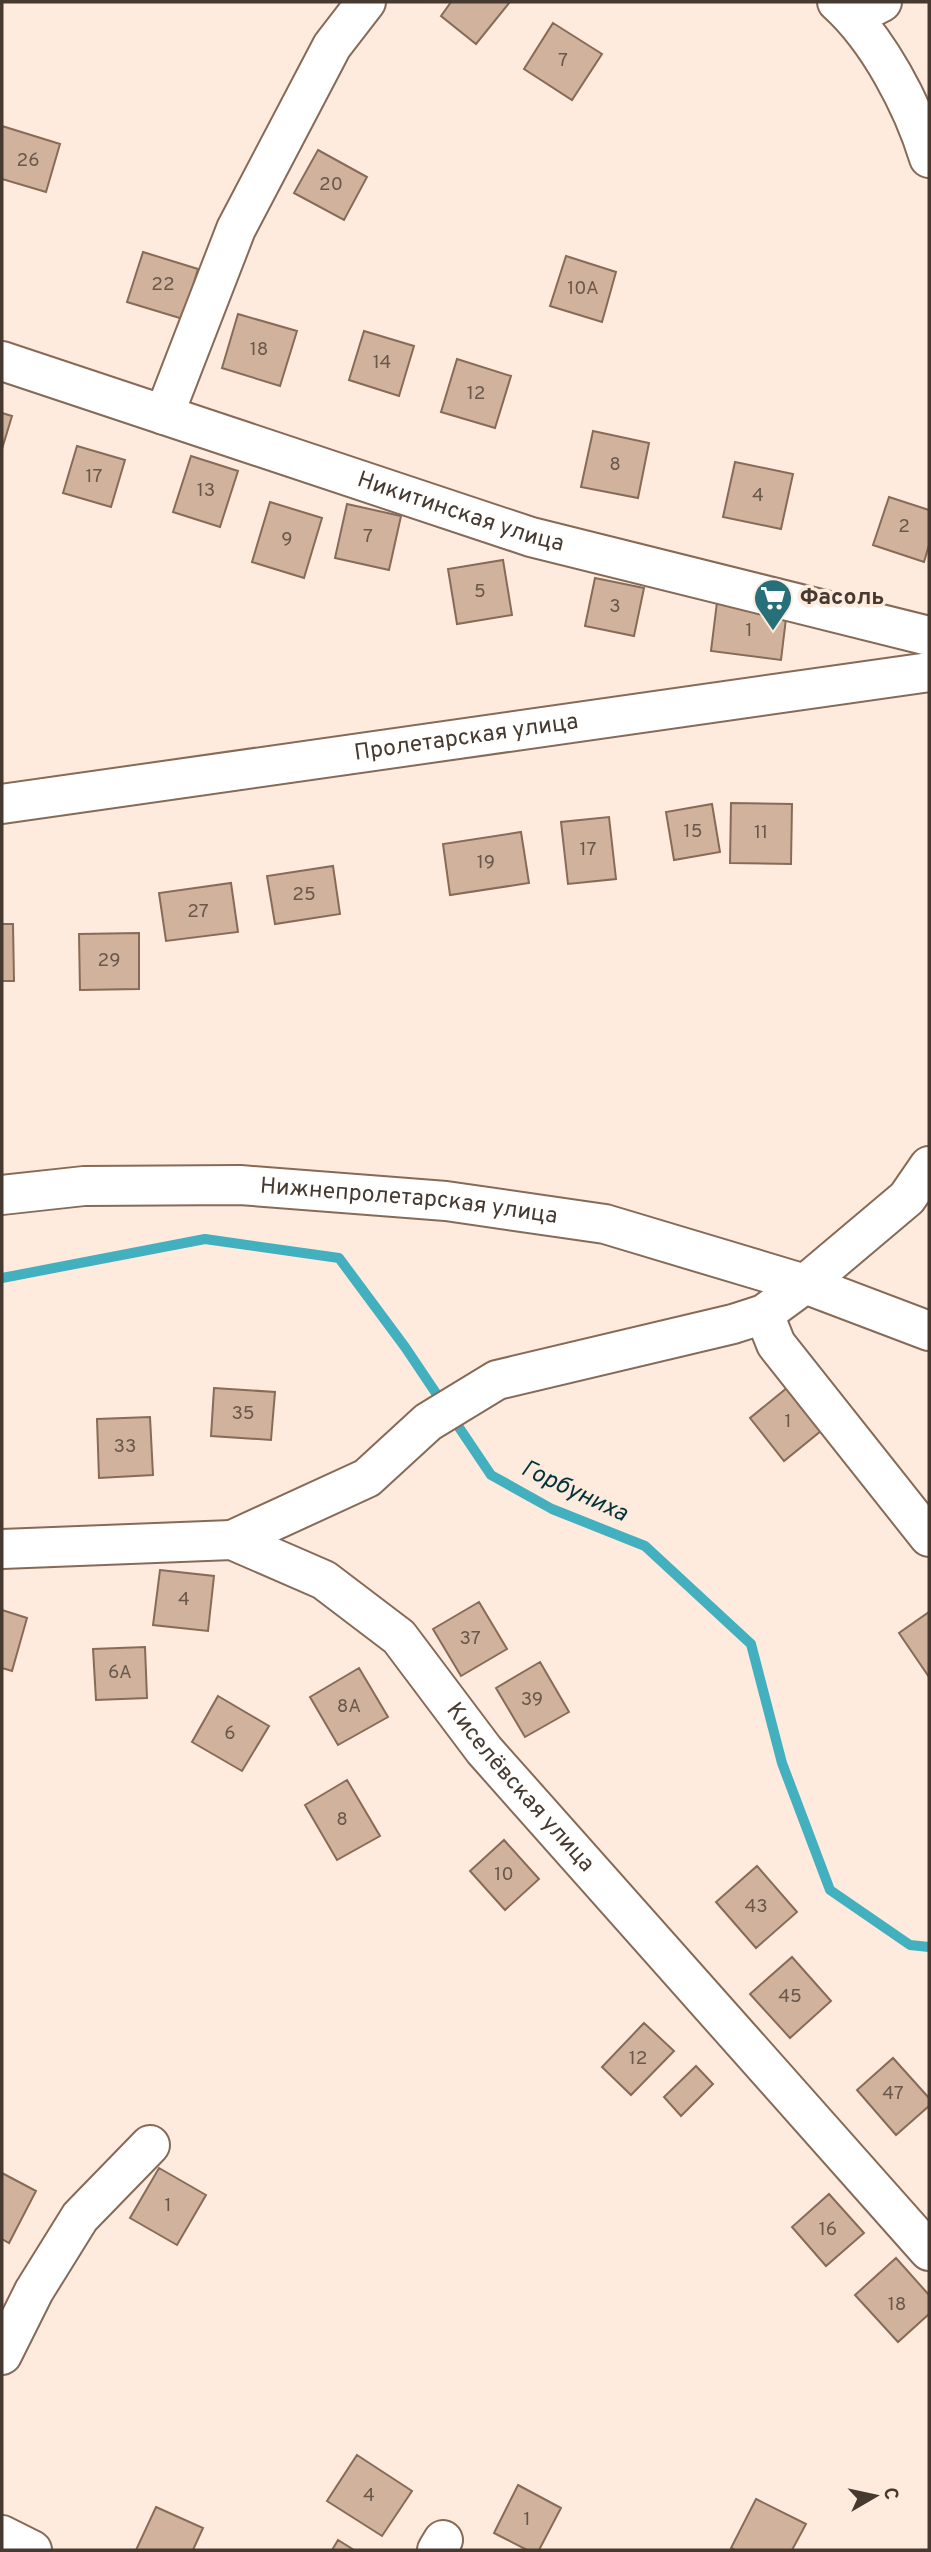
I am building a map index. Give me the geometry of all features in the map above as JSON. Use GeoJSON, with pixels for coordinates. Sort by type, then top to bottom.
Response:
{"type":"FeatureCollection","features":[{"type":"Feature","properties":{"kind":"street"},"geometry":{"type":"LineString","coordinates":[[164,415],[236,229],[332,46],[366,2]]}},
{"type":"Feature","properties":{"kind":"street"},"geometry":{"type":"LineString","coordinates":[[857,7],[921,131],[929,158]]}},
{"type":"Feature","properties":{"kind":"street","name":"Никитинская улица"},"geometry":{"type":"LineString","coordinates":[[2,361],[531,537],[929,636]]}},
{"type":"Feature","properties":{"kind":"street","name":"Пролетарская улица"},"geometry":{"type":"LineString","coordinates":[[2,804],[929,671]]}},
{"type":"Feature","properties":{"kind":"street"},"geometry":{"type":"LineString","coordinates":[[232,1541],[367,1478],[428,1422],[498,1380],[733,1324],[764,1314],[805,1284],[906,1198],[929,1166]]}},
{"type":"Feature","properties":{"kind":"street","name":"Нижнепролетарская улица"},"geometry":{"type":"LineString","coordinates":[[2,1195],[84,1186],[240,1185],[446,1201],[604,1224],[805,1284],[929,1331]]}},
{"type":"Feature","properties":{"kind":"street"},"geometry":{"type":"LineString","coordinates":[[764,1314],[776,1344],[929,1537]]}},
{"type":"Feature","properties":{"kind":"street","name":"Киселёвская улица"},"geometry":{"type":"LineString","coordinates":[[2,1549],[232,1541],[324,1580],[399,1637],[484,1750],[929,2251]]}},
{"type":"Feature","properties":{"kind":"street"},"geometry":{"type":"LineString","coordinates":[[2,2355],[34,2291],[80,2217],[150,2145]]}},
{"type":"Feature","properties":{"kind":"street"},"geometry":{"type":"LineString","coordinates":[[2,2535],[32,2550]]}},
{"type":"Feature","properties":{"kind":"building"},"geometry":{"type":"Polygon","coordinates":[[[451,2],[510,2],[476,44],[441,16],[451,2]]]}},
{"type":"Feature","properties":{"kind":"building"},"geometry":{"type":"Polygon","coordinates":[[[553,23],[602,54],[572,100],[524,69],[553,23]]]}},
{"type":"Feature","properties":{"kind":"building"},"geometry":{"type":"Polygon","coordinates":[[[2,126],[60,144],[46,192],[2,179],[2,126]]]}},
{"type":"Feature","properties":{"kind":"building"},"geometry":{"type":"Polygon","coordinates":[[[318,150],[367,177],[344,220],[294,193],[318,150]]]}},
{"type":"Feature","properties":{"kind":"building"},"geometry":{"type":"Polygon","coordinates":[[[143,252],[198,269],[183,319],[127,302],[143,252]]]}},
{"type":"Feature","properties":{"kind":"building"},"geometry":{"type":"Polygon","coordinates":[[[566,256],[616,272],[602,322],[550,306],[566,256]]]}},
{"type":"Feature","properties":{"kind":"building"},"geometry":{"type":"Polygon","coordinates":[[[238,314],[297,331],[280,386],[222,368],[238,314]]]}},
{"type":"Feature","properties":{"kind":"building"},"geometry":{"type":"Polygon","coordinates":[[[364,331],[414,346],[399,396],[349,380],[364,331]]]}},
{"type":"Feature","properties":{"kind":"building"},"geometry":{"type":"Polygon","coordinates":[[[457,359],[511,376],[495,428],[441,412],[457,359]]]}},
{"type":"Feature","properties":{"kind":"building"},"geometry":{"type":"Polygon","coordinates":[[[2,413],[12,416],[2,449],[2,413]]]}},
{"type":"Feature","properties":{"kind":"building"},"geometry":{"type":"Polygon","coordinates":[[[593,431],[649,443],[638,498],[581,487],[593,431]]]}},
{"type":"Feature","properties":{"kind":"building"},"geometry":{"type":"Polygon","coordinates":[[[77,446],[125,460],[111,507],[63,493],[77,446]]]}},
{"type":"Feature","properties":{"kind":"building"},"geometry":{"type":"Polygon","coordinates":[[[191,456],[238,471],[220,527],[173,512],[191,456]]]}},
{"type":"Feature","properties":{"kind":"building"},"geometry":{"type":"Polygon","coordinates":[[[735,462],[793,474],[781,529],[723,517],[735,462]]]}},
{"type":"Feature","properties":{"kind":"building"},"geometry":{"type":"Polygon","coordinates":[[[889,497],[929,510],[929,545],[924,562],[873,545],[889,497]]]}},
{"type":"Feature","properties":{"kind":"building"},"geometry":{"type":"Polygon","coordinates":[[[270,502],[322,518],[304,578],[252,562],[270,502]]]}},
{"type":"Feature","properties":{"kind":"building"},"geometry":{"type":"Polygon","coordinates":[[[347,504],[401,516],[389,570],[335,558],[347,504]]]}},
{"type":"Feature","properties":{"kind":"building"},"geometry":{"type":"Polygon","coordinates":[[[503,560],[512,615],[457,624],[448,569],[503,560]]]}},
{"type":"Feature","properties":{"kind":"building"},"geometry":{"type":"Polygon","coordinates":[[[595,578],[644,588],[634,636],[585,626],[595,578]]]}},
{"type":"Feature","properties":{"kind":"building"},"geometry":{"type":"Polygon","coordinates":[[[717,602],[787,610],[781,660],[711,651],[717,602]]]}},
{"type":"Feature","properties":{"kind":"building"},"geometry":{"type":"Polygon","coordinates":[[[731,803],[792,804],[791,864],[730,863],[731,803]]]}},
{"type":"Feature","properties":{"kind":"building"},"geometry":{"type":"Polygon","coordinates":[[[712,804],[720,852],[674,860],[666,812],[712,804]]]}},
{"type":"Feature","properties":{"kind":"building"},"geometry":{"type":"Polygon","coordinates":[[[609,817],[616,879],[568,884],[561,822],[609,817]]]}},
{"type":"Feature","properties":{"kind":"building"},"geometry":{"type":"Polygon","coordinates":[[[521,832],[529,883],[450,895],[443,844],[521,832]]]}},
{"type":"Feature","properties":{"kind":"building"},"geometry":{"type":"Polygon","coordinates":[[[333,866],[340,914],[275,924],[267,876],[333,866]]]}},
{"type":"Feature","properties":{"kind":"building"},"geometry":{"type":"Polygon","coordinates":[[[231,883],[238,932],[166,941],[159,893],[231,883]]]}},
{"type":"Feature","properties":{"kind":"building"},"geometry":{"type":"Polygon","coordinates":[[[2,924],[13,924],[14,981],[2,981],[2,924]]]}},
{"type":"Feature","properties":{"kind":"building"},"geometry":{"type":"Polygon","coordinates":[[[139,933],[139,989],[80,990],[79,934],[139,933]]]}},
{"type":"Feature","properties":{"kind":"building"},"geometry":{"type":"Polygon","coordinates":[[[793,1383],[827,1426],[784,1461],[750,1418],[793,1383]]]}},
{"type":"Feature","properties":{"kind":"building"},"geometry":{"type":"Polygon","coordinates":[[[214,1388],[275,1392],[271,1440],[211,1436],[214,1388]]]}},
{"type":"Feature","properties":{"kind":"building"},"geometry":{"type":"Polygon","coordinates":[[[150,1417],[153,1475],[99,1478],[97,1419],[150,1417]]]}},
{"type":"Feature","properties":{"kind":"building"},"geometry":{"type":"Polygon","coordinates":[[[160,1570],[214,1576],[208,1631],[153,1625],[160,1570]]]}},
{"type":"Feature","properties":{"kind":"building"},"geometry":{"type":"Polygon","coordinates":[[[479,1602],[507,1649],[461,1676],[433,1629],[479,1602]]]}},
{"type":"Feature","properties":{"kind":"building"},"geometry":{"type":"Polygon","coordinates":[[[2,1610],[27,1618],[12,1671],[2,1668],[2,1610]]]}},
{"type":"Feature","properties":{"kind":"building"},"geometry":{"type":"Polygon","coordinates":[[[929,1612],[929,1677],[899,1633],[929,1612]]]}},
{"type":"Feature","properties":{"kind":"building"},"geometry":{"type":"Polygon","coordinates":[[[145,1647],[147,1698],[96,1700],[93,1649],[145,1647]]]}},
{"type":"Feature","properties":{"kind":"building"},"geometry":{"type":"Polygon","coordinates":[[[540,1662],[569,1712],[525,1737],[496,1688],[540,1662]]]}},
{"type":"Feature","properties":{"kind":"building"},"geometry":{"type":"Polygon","coordinates":[[[359,1668],[388,1717],[338,1745],[310,1697],[359,1668]]]}},
{"type":"Feature","properties":{"kind":"building"},"geometry":{"type":"Polygon","coordinates":[[[218,1696],[269,1726],[242,1771],[192,1742],[218,1696]]]}},
{"type":"Feature","properties":{"kind":"building"},"geometry":{"type":"Polygon","coordinates":[[[347,1780],[380,1836],[337,1860],[305,1805],[347,1780]]]}},
{"type":"Feature","properties":{"kind":"building"},"geometry":{"type":"Polygon","coordinates":[[[504,1840],[539,1879],[505,1910],[470,1871],[504,1840]]]}},
{"type":"Feature","properties":{"kind":"building"},"geometry":{"type":"Polygon","coordinates":[[[757,1866],[797,1912],[756,1948],[716,1902],[757,1866]]]}},
{"type":"Feature","properties":{"kind":"building"},"geometry":{"type":"Polygon","coordinates":[[[792,1957],[831,2001],[790,2038],[750,1994],[792,1957]]]}},
{"type":"Feature","properties":{"kind":"building"},"geometry":{"type":"Polygon","coordinates":[[[644,2023],[674,2051],[631,2095],[602,2067],[644,2023]]]}},
{"type":"Feature","properties":{"kind":"building"},"geometry":{"type":"Polygon","coordinates":[[[893,2058],[929,2098],[929,2106],[896,2135],[857,2090],[893,2058]]]}},
{"type":"Feature","properties":{"kind":"building"},"geometry":{"type":"Polygon","coordinates":[[[696,2066],[713,2084],[681,2116],[664,2097],[696,2066]]]}},
{"type":"Feature","properties":{"kind":"building"},"geometry":{"type":"Polygon","coordinates":[[[159,2168],[206,2195],[177,2245],[130,2218],[159,2168]]]}},
{"type":"Feature","properties":{"kind":"building"},"geometry":{"type":"Polygon","coordinates":[[[2,2173],[36,2191],[9,2243],[2,2239],[2,2173]]]}},
{"type":"Feature","properties":{"kind":"building"},"geometry":{"type":"Polygon","coordinates":[[[829,2194],[864,2233],[826,2266],[792,2227],[829,2194]]]}},
{"type":"Feature","properties":{"kind":"building"},"geometry":{"type":"Polygon","coordinates":[[[896,2258],[929,2295],[929,2314],[898,2342],[855,2295],[896,2258]]]}},
{"type":"Feature","properties":{"kind":"building"},"geometry":{"type":"Polygon","coordinates":[[[357,2455],[412,2491],[382,2536],[327,2501],[357,2455]]]}},
{"type":"Feature","properties":{"kind":"building"},"geometry":{"type":"Polygon","coordinates":[[[518,2485],[561,2508],[539,2550],[527,2550],[494,2533],[518,2485]]]}},
{"type":"Feature","properties":{"kind":"building"},"geometry":{"type":"Polygon","coordinates":[[[756,2499],[806,2524],[792,2550],[731,2548],[756,2499]]]}},
{"type":"Feature","properties":{"kind":"building"},"geometry":{"type":"Polygon","coordinates":[[[156,2507],[203,2528],[193,2550],[136,2550],[156,2507]]]}},
{"type":"Feature","properties":{"kind":"building"},"geometry":{"type":"Polygon","coordinates":[[[338,2540],[354,2550],[332,2550],[338,2540]]]}},
{"type":"Feature","properties":{"kind":"waterway","name":"Горбуниха"},"geometry":{"type":"LineString","coordinates":[[2,1278],[205,1239],[339,1258],[405,1347],[491,1475],[552,1509],[645,1546],[751,1644],[782,1763],[830,1890],[910,1945],[929,1947]]}},
{"type":"Feature","properties":{"kind":"place","name":"Фасоль"},"geometry":{"type":"Point","coordinates":[773,632]}}]}
